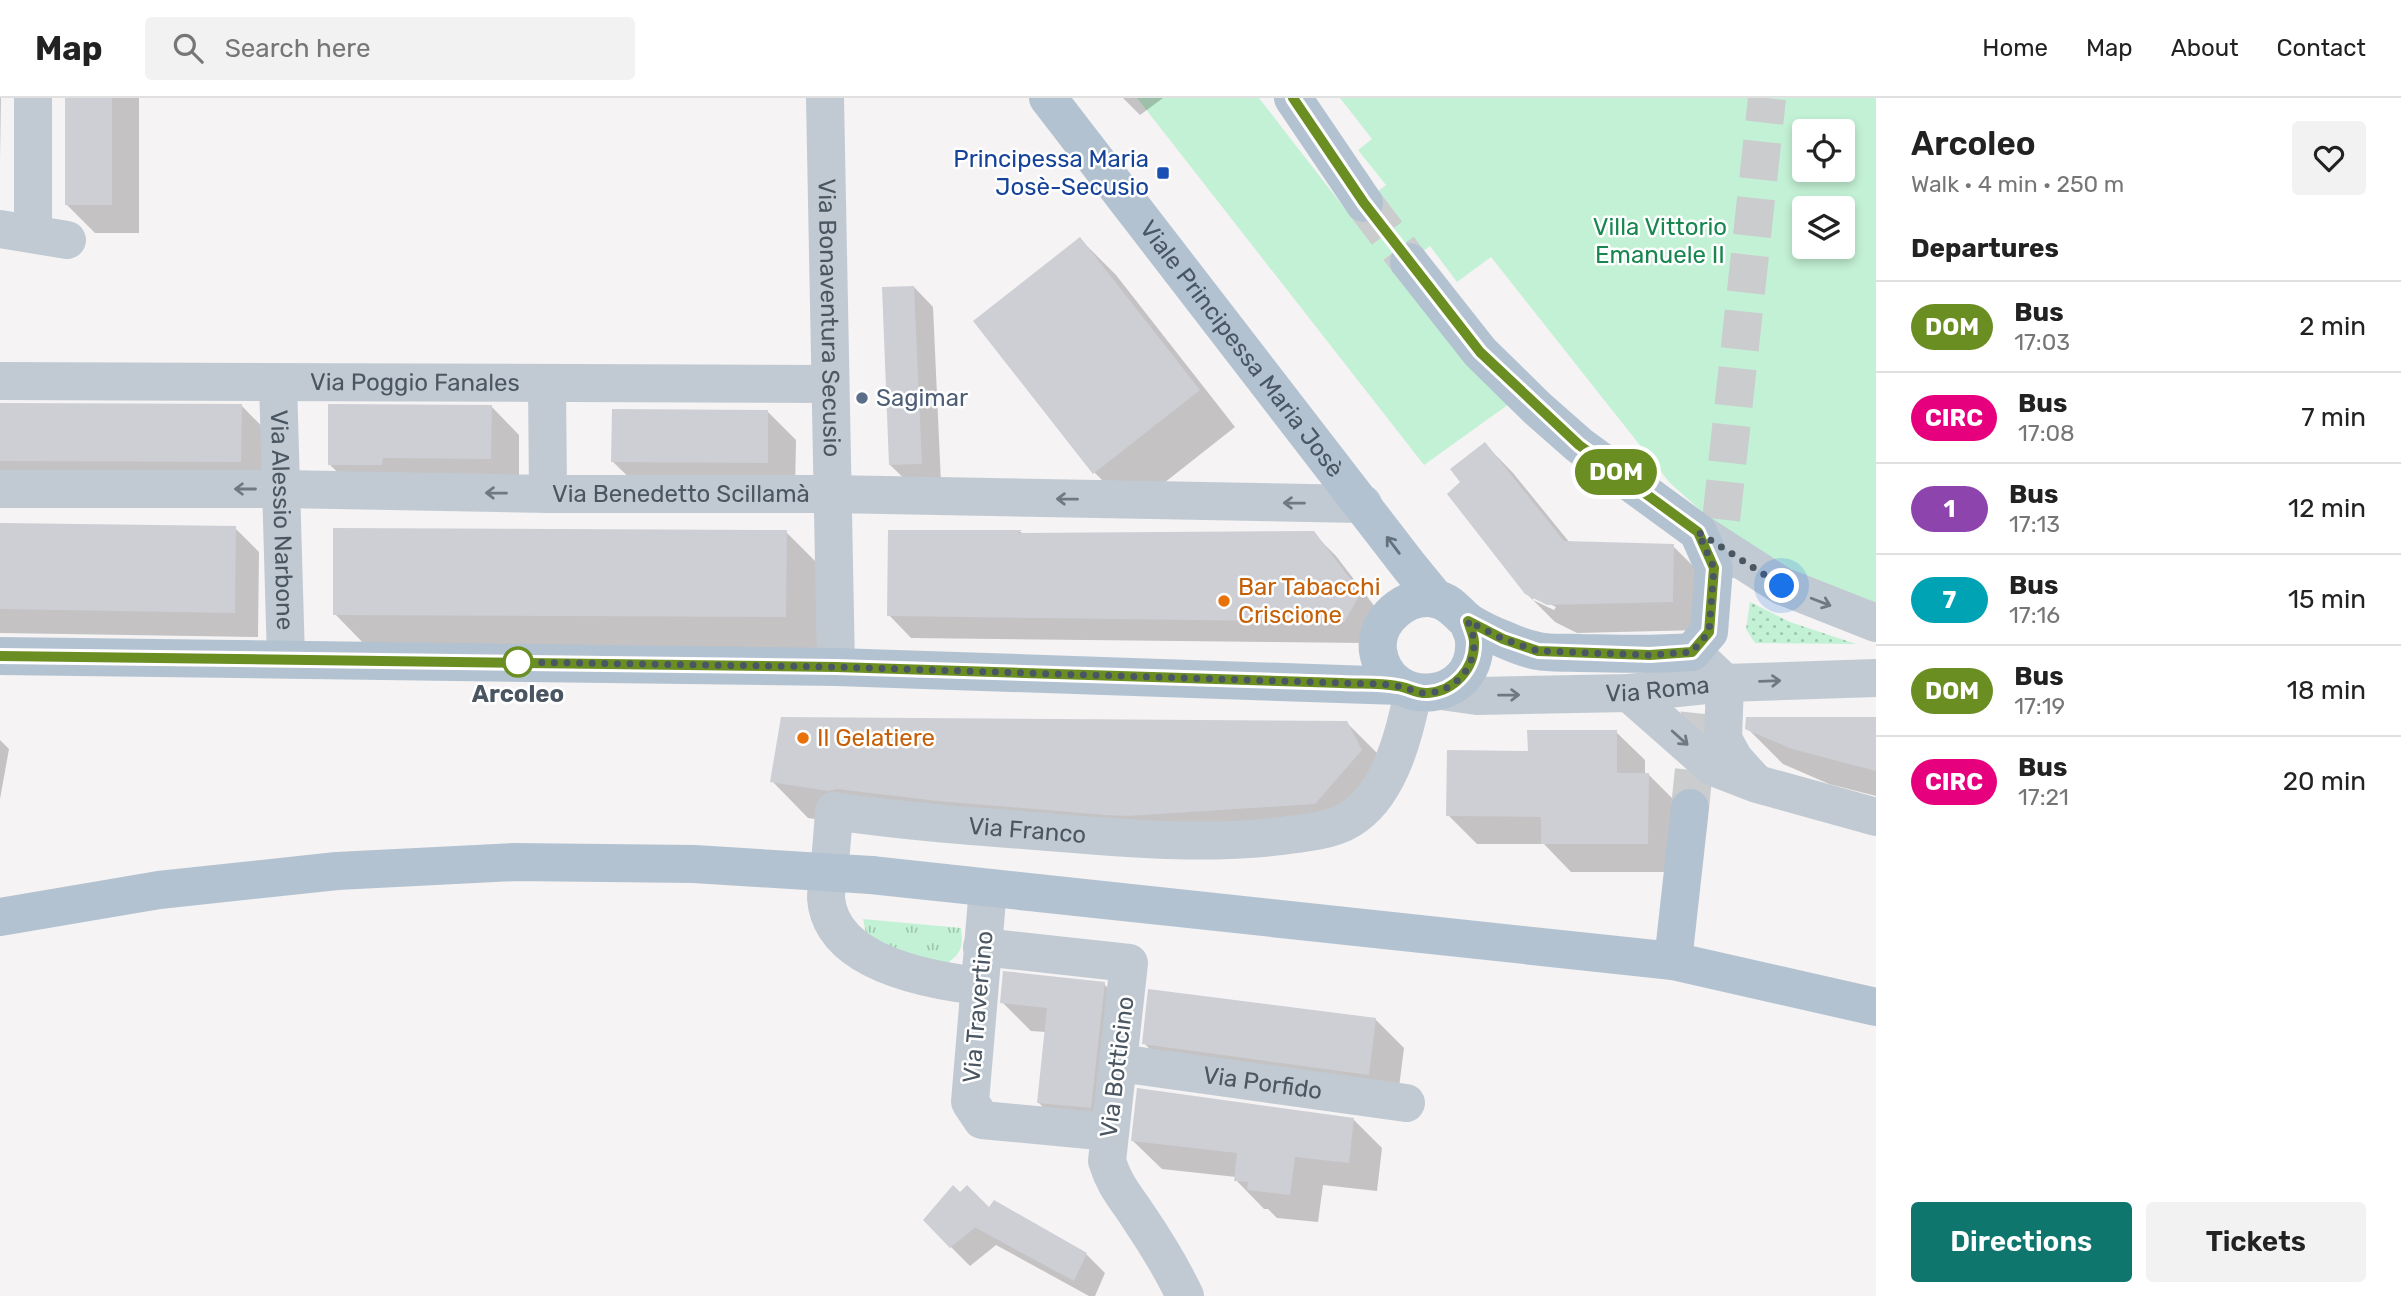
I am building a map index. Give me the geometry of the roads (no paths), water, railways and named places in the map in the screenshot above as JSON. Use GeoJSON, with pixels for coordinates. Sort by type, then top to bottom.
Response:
{"type":"FeatureCollection","features":[{"type":"Feature","properties":{"kind":"main road","name":"Viale Principessa Maria Josè"},"geometry":{"type":"LineString","coordinates":[[1048,98],[1436,598]]}},
{"type":"Feature","properties":{"kind":"main road"},"geometry":{"type":"LineString","coordinates":[[1293,98],[1364,203]]}},
{"type":"Feature","properties":{"kind":"main road"},"geometry":{"type":"LineString","coordinates":[[1409,262],[1480,352],[1537,408],[1579,445],[1698,532],[1714,568],[1709,632],[1692,652],[1650,655],[1538,651],[1503,639],[1468,621],[1454,607],[1436,598],[1414,599],[1395,609],[1382,627],[1378,649],[1384,670],[1418,690]]}},
{"type":"Feature","properties":{"kind":"main road"},"geometry":{"type":"LineString","coordinates":[[0,656],[836,667],[1418,690],[1459,681],[1471,663],[1474,641],[1468,621]]}},
{"type":"Feature","properties":{"kind":"main road"},"geometry":{"type":"LineString","coordinates":[[1673,961],[1689,808]]}},
{"type":"Feature","properties":{"kind":"main road"},"geometry":{"type":"LineString","coordinates":[[0,917],[173,888],[337,871],[488,863],[694,864],[870,875],[1673,961],[1876,1007]]}},
{"type":"Feature","properties":{"kind":"street"},"geometry":{"type":"LineString","coordinates":[[33,98],[33,234]]}},
{"type":"Feature","properties":{"kind":"street","name":"Via Bonaventura Secusio"},"geometry":{"type":"LineString","coordinates":[[825,98],[836,667]]}},
{"type":"Feature","properties":{"kind":"street","name":"Via Poggio Fanales"},"geometry":{"type":"LineString","coordinates":[[0,381],[830,384]]}},
{"type":"Feature","properties":{"kind":"street","name":"Via Alessio Narbone"},"geometry":{"type":"LineString","coordinates":[[278,382],[286,659]]}},
{"type":"Feature","properties":{"kind":"street"},"geometry":{"type":"LineString","coordinates":[[547,383],[548,494]]}},
{"type":"Feature","properties":{"kind":"street","name":"Via Benedetto Scillamà"},"geometry":{"type":"LineString","coordinates":[[0,488],[831,494],[1363,504]]}},
{"type":"Feature","properties":{"kind":"street"},"geometry":{"type":"LineString","coordinates":[[1698,532],[1782,586],[1876,623]]}},
{"type":"Feature","properties":{"kind":"street"},"geometry":{"type":"LineString","coordinates":[[1692,652],[1725,683],[1723,739],[1734,759],[1757,784]]}},
{"type":"Feature","properties":{"kind":"street","name":"Via Roma"},"geometry":{"type":"LineString","coordinates":[[1418,690],[1477,696],[1629,694],[1725,683],[1876,678]]}},
{"type":"Feature","properties":{"kind":"street","name":"Via Franco"},"geometry":{"type":"LineString","coordinates":[[978,986],[939,981],[910,973],[871,957],[847,940],[833,922],[826,898],[834,811],[897,820],[1172,842],[1266,838],[1331,829],[1357,815],[1373,797],[1395,760],[1418,690]]}},
{"type":"Feature","properties":{"kind":"street"},"geometry":{"type":"LineString","coordinates":[[1629,694],[1713,767],[1757,784],[1876,817]]}},
{"type":"Feature","properties":{"kind":"street","name":"Via Travertino"},"geometry":{"type":"LineString","coordinates":[[988,888],[970,1102],[982,1120],[1110,1132]]}},
{"type":"Feature","properties":{"kind":"street","name":"Via Botticino"},"geometry":{"type":"LineString","coordinates":[[982,947],[1129,963],[1107,1161],[1114,1182],[1140,1218],[1185,1296]]}},
{"type":"Feature","properties":{"kind":"street","name":"Via Porfido"},"geometry":{"type":"LineString","coordinates":[[1119,1063],[1406,1103]]}},
{"type":"Feature","properties":{"kind":"tunnel"},"geometry":{"type":"LineString","coordinates":[[1715,576],[1767,98]]}},
{"type":"Feature","properties":{"kind":"tunnel"},"geometry":{"type":"LineString","coordinates":[[1364,203],[1409,262]]}},
{"type":"Feature","properties":{"kind":"tunnel"},"geometry":{"type":"LineString","coordinates":[[1690,808],[1706,653]]}},
{"type":"Feature","properties":{"kind":"place","name":"Principessa Maria Josè-Secusio"},"geometry":{"type":"Point","coordinates":[1163,173]}},
{"type":"Feature","properties":{"kind":"place","name":"Sagimar"},"geometry":{"type":"Point","coordinates":[862,398]}},
{"type":"Feature","properties":{"kind":"place","name":"Bar Tabacchi Criscione"},"geometry":{"type":"Point","coordinates":[1224,601]}},
{"type":"Feature","properties":{"kind":"place","name":"Arcoleo"},"geometry":{"type":"Point","coordinates":[518,662]}},
{"type":"Feature","properties":{"kind":"place","name":"Il Gelatiere"},"geometry":{"type":"Point","coordinates":[803,738]}},
{"type":"Feature","properties":{"kind":"park label","name":"Villa Vittorio Emanuele II"},"geometry":{"type":"Point","coordinates":[1660,241]}}]}
